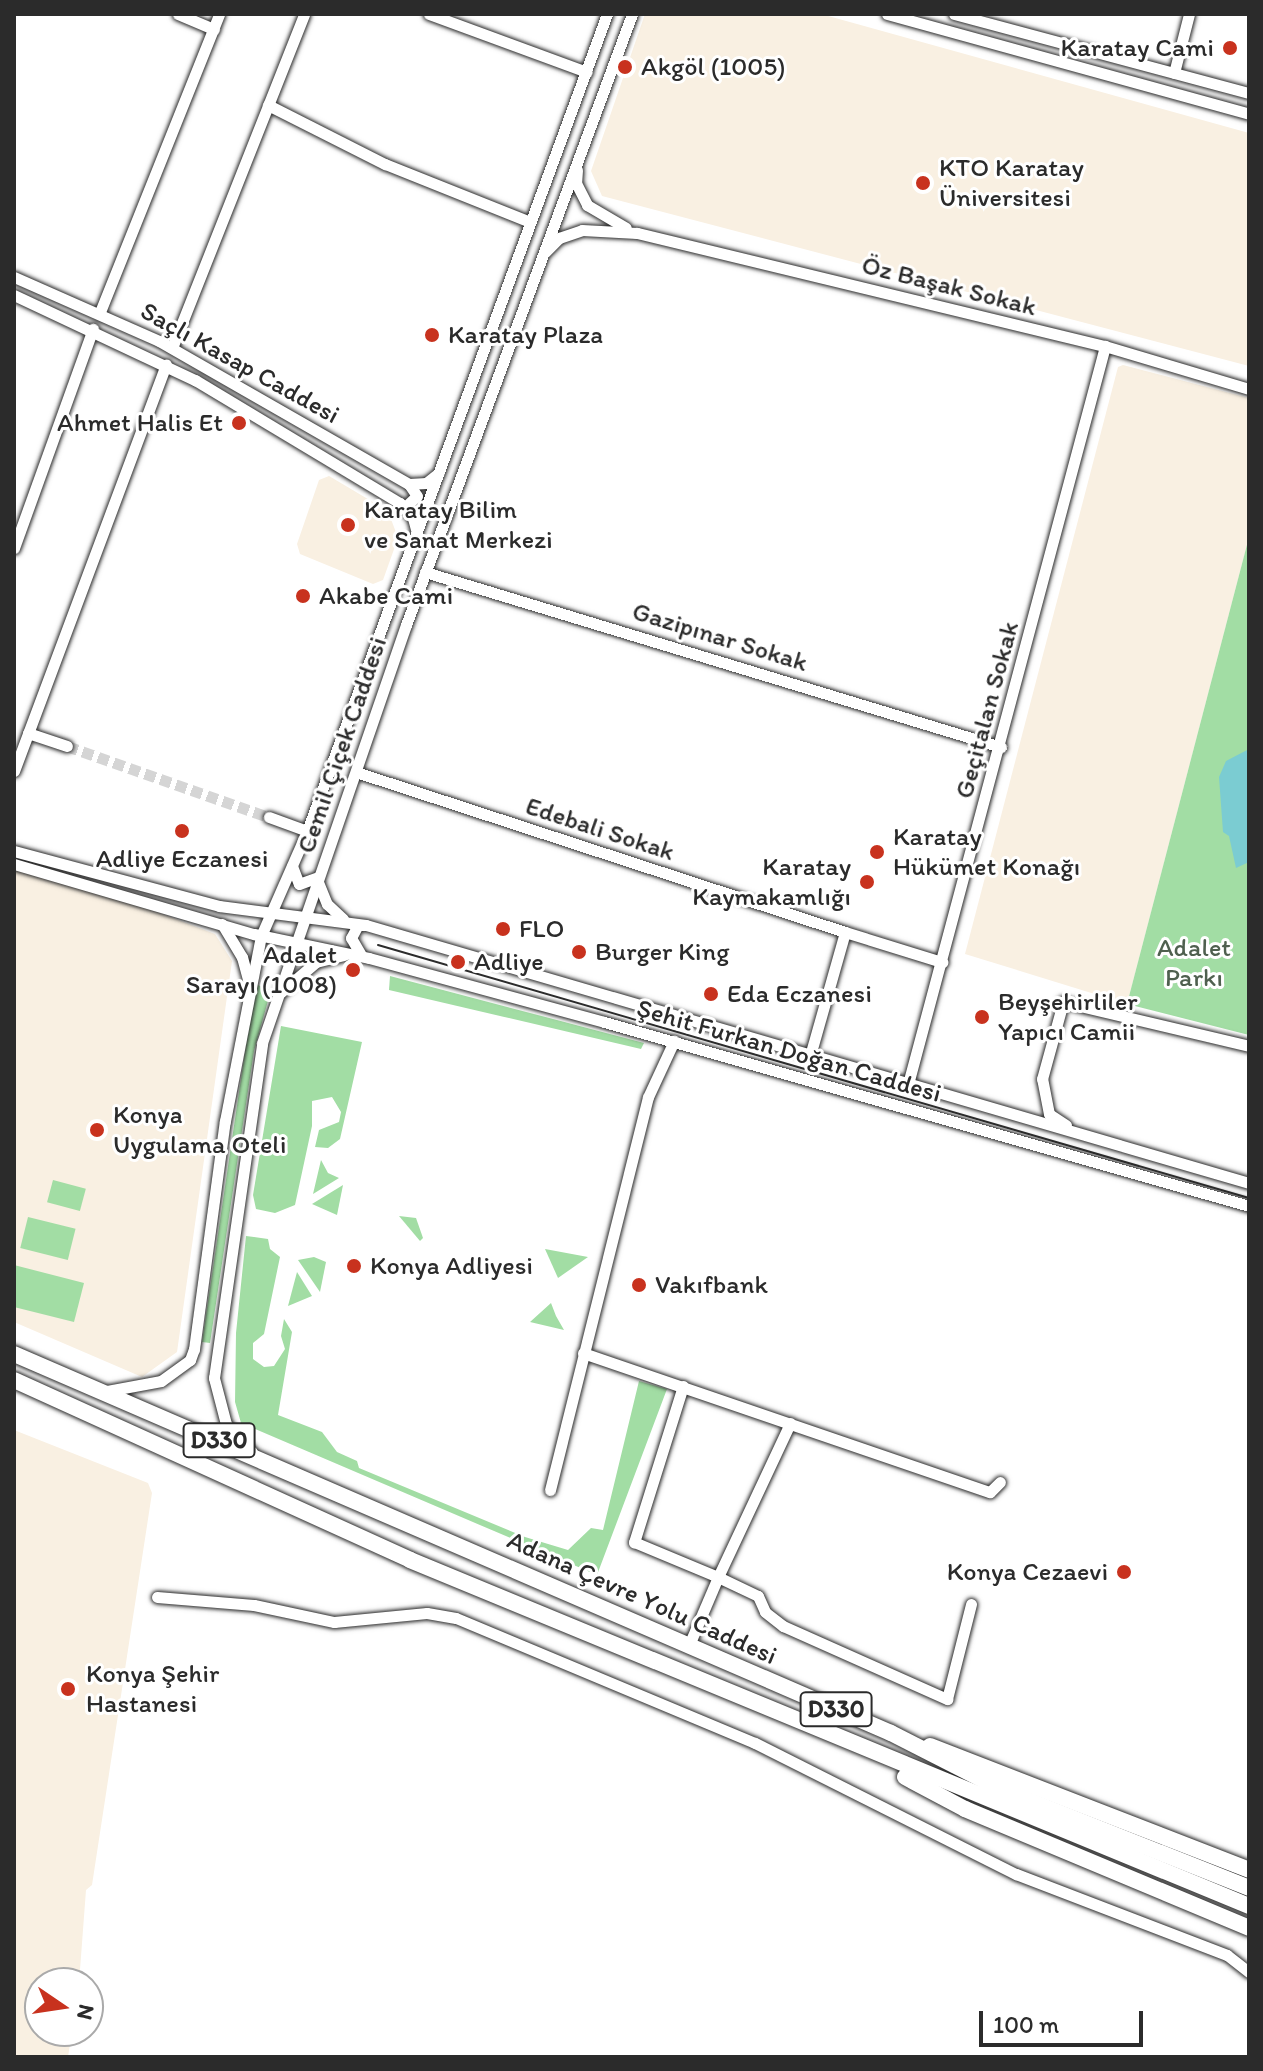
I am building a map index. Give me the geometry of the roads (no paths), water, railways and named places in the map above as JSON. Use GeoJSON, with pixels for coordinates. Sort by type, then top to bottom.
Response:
{"type":"FeatureCollection","features":[{"type":"Feature","properties":{"kind":"highway","name":"Adana Çevre Yolu Caddesi"},"geometry":{"type":"LineString","coordinates":[[14,1354],[256,1455],[891,1733],[1007,1792],[1249,1888]]}},
{"type":"Feature","properties":{"kind":"highway","name":"Adana Çevre Yolu Caddesi"},"geometry":{"type":"LineString","coordinates":[[14,1380],[410,1560],[870,1754],[1249,1906]]}},
{"type":"Feature","properties":{"kind":"highway"},"geometry":{"type":"LineString","coordinates":[[891,1733],[1249,1870]]}},
{"type":"Feature","properties":{"kind":"highway"},"geometry":{"type":"LineString","coordinates":[[870,1754],[965,1809],[1249,1928]]}},
{"type":"Feature","properties":{"kind":"street"},"geometry":{"type":"LineString","coordinates":[[178,14],[214,29]]}},
{"type":"Feature","properties":{"kind":"street"},"geometry":{"type":"LineString","coordinates":[[100,312],[219,14]]}},
{"type":"Feature","properties":{"kind":"street"},"geometry":{"type":"LineString","coordinates":[[172,348],[304,14]]}},
{"type":"Feature","properties":{"kind":"street"},"geometry":{"type":"LineString","coordinates":[[429,14],[587,72]]}},
{"type":"Feature","properties":{"kind":"street","name":"Cemil Çiçek Caddesi"},"geometry":{"type":"LineString","coordinates":[[194,1349],[249,984],[261,936],[307,831],[607,14]]}},
{"type":"Feature","properties":{"kind":"street","name":"Cemil Çiçek Caddesi"},"geometry":{"type":"LineString","coordinates":[[256,1455],[236,1437],[221,1413],[215,1354],[255,1074],[276,999],[295,943],[311,916],[320,877],[425,572],[632,14]]}},
{"type":"Feature","properties":{"kind":"street"},"geometry":{"type":"LineString","coordinates":[[887,14],[1249,114]]}},
{"type":"Feature","properties":{"kind":"street"},"geometry":{"type":"LineString","coordinates":[[954,14],[1249,93]]}},
{"type":"Feature","properties":{"kind":"street"},"geometry":{"type":"LineString","coordinates":[[1174,73],[1189,14]]}},
{"type":"Feature","properties":{"kind":"street"},"geometry":{"type":"LineString","coordinates":[[268,105],[385,164],[530,222]]}},
{"type":"Feature","properties":{"kind":"street"},"geometry":{"type":"LineString","coordinates":[[579,151],[576,183],[587,205],[637,233]]}},
{"type":"Feature","properties":{"kind":"street"},"geometry":{"type":"LineString","coordinates":[[540,258],[559,238],[582,230],[637,233]]}},
{"type":"Feature","properties":{"kind":"street","name":"Öz Başak Sokak"},"geometry":{"type":"LineString","coordinates":[[637,233],[1105,346],[1249,389]]}},
{"type":"Feature","properties":{"kind":"street","name":"Saçlı Kasap Caddesi"},"geometry":{"type":"LineString","coordinates":[[14,277],[100,312],[172,348],[409,484]]}},
{"type":"Feature","properties":{"kind":"street","name":"Saçlı Kasap Caddesi"},"geometry":{"type":"LineString","coordinates":[[14,295],[166,364],[405,507]]}},
{"type":"Feature","properties":{"kind":"street"},"geometry":{"type":"LineString","coordinates":[[14,548],[93,329]]}},
{"type":"Feature","properties":{"kind":"street","name":"Geçitalan Sokak"},"geometry":{"type":"LineString","coordinates":[[908,1084],[1001,747],[1105,346]]}},
{"type":"Feature","properties":{"kind":"street"},"geometry":{"type":"LineString","coordinates":[[14,771],[166,364]]}},
{"type":"Feature","properties":{"kind":"street"},"geometry":{"type":"LineString","coordinates":[[409,484],[426,483],[439,472]]}},
{"type":"Feature","properties":{"kind":"street"},"geometry":{"type":"LineString","coordinates":[[409,484],[417,496],[405,507],[417,533]]}},
{"type":"Feature","properties":{"kind":"street","name":"Gazipınar Sokak"},"geometry":{"type":"LineString","coordinates":[[425,572],[1001,747]]}},
{"type":"Feature","properties":{"kind":"street"},"geometry":{"type":"LineString","coordinates":[[28,733],[67,746]]}},
{"type":"Feature","properties":{"kind":"street","name":"Edebali Sokak"},"geometry":{"type":"LineString","coordinates":[[356,772],[942,962]]}},
{"type":"Feature","properties":{"kind":"street"},"geometry":{"type":"LineString","coordinates":[[269,817],[307,831]]}},
{"type":"Feature","properties":{"kind":"street","name":"Şehit Furkan Doğan Caddesi"},"geometry":{"type":"LineString","coordinates":[[14,851],[250,911],[366,925],[1249,1183]]}},
{"type":"Feature","properties":{"kind":"street","name":"Şehit Furkan Doğan Caddesi"},"geometry":{"type":"LineString","coordinates":[[14,864],[261,936],[369,958],[674,1041],[1249,1206]]}},
{"type":"Feature","properties":{"kind":"street"},"geometry":{"type":"LineString","coordinates":[[292,865],[299,884],[314,882],[320,877],[327,904],[347,921]]}},
{"type":"Feature","properties":{"kind":"street"},"geometry":{"type":"LineString","coordinates":[[250,911],[277,898]]}},
{"type":"Feature","properties":{"kind":"street"},"geometry":{"type":"LineString","coordinates":[[222,924],[242,957],[249,984]]}},
{"type":"Feature","properties":{"kind":"street"},"geometry":{"type":"LineString","coordinates":[[366,925],[358,925],[351,938],[354,948],[369,958]]}},
{"type":"Feature","properties":{"kind":"street"},"geometry":{"type":"LineString","coordinates":[[810,1056],[845,932]]}},
{"type":"Feature","properties":{"kind":"street"},"geometry":{"type":"LineString","coordinates":[[276,999],[308,967],[348,954]]}},
{"type":"Feature","properties":{"kind":"street"},"geometry":{"type":"LineString","coordinates":[[1079,1134],[1049,1114],[1044,1100],[1042,1079],[1063,1002],[1249,1046]]}},
{"type":"Feature","properties":{"kind":"street"},"geometry":{"type":"LineString","coordinates":[[550,1490],[648,1097],[674,1041]]}},
{"type":"Feature","properties":{"kind":"street"},"geometry":{"type":"LineString","coordinates":[[102,1391],[161,1381],[183,1366],[194,1349],[205,1359],[215,1354]]}},
{"type":"Feature","properties":{"kind":"street"},"geometry":{"type":"LineString","coordinates":[[583,1353],[990,1492],[1000,1482]]}},
{"type":"Feature","properties":{"kind":"street"},"geometry":{"type":"LineString","coordinates":[[683,1386],[634,1542],[758,1596],[765,1612],[783,1626],[947,1699],[952,1696],[971,1604]]}},
{"type":"Feature","properties":{"kind":"street"},"geometry":{"type":"LineString","coordinates":[[689,1645],[790,1423]]}},
{"type":"Feature","properties":{"kind":"street"},"geometry":{"type":"LineString","coordinates":[[157,1597],[254,1605],[334,1622],[427,1613],[456,1618],[755,1743],[1016,1874],[1227,1955],[1249,1972]]}},
{"type":"Feature","properties":{"kind":"water"},"geometry":{"type":"Polygon","coordinates":[[[1249,749],[1249,862],[1236,868],[1229,836],[1223,832],[1219,777],[1226,761],[1249,749]]]}},
{"type":"Feature","properties":{"kind":"tunnel"},"geometry":{"type":"LineString","coordinates":[[67,746],[269,817]]}},
{"type":"Feature","properties":{"kind":"tram line"},"geometry":{"type":"LineString","coordinates":[[378,945],[1249,1198]]}},
{"type":"Feature","properties":{"kind":"place","name":"Karatay Cami"},"geometry":{"type":"Point","coordinates":[1230,48]}},
{"type":"Feature","properties":{"kind":"place","name":"Akgöl (1005)"},"geometry":{"type":"Point","coordinates":[625,67]}},
{"type":"Feature","properties":{"kind":"place","name":"KTO Karatay Üniversitesi"},"geometry":{"type":"Point","coordinates":[923,183]}},
{"type":"Feature","properties":{"kind":"place","name":"Karatay Plaza"},"geometry":{"type":"Point","coordinates":[432,335]}},
{"type":"Feature","properties":{"kind":"place","name":"Ahmet Halis Et"},"geometry":{"type":"Point","coordinates":[239,423]}},
{"type":"Feature","properties":{"kind":"place","name":"Karatay Bilim ve Sanat Merkezi"},"geometry":{"type":"Point","coordinates":[348,525]}},
{"type":"Feature","properties":{"kind":"place","name":"Akabe Cami"},"geometry":{"type":"Point","coordinates":[303,596]}},
{"type":"Feature","properties":{"kind":"place","name":"Adliye Eczanesi"},"geometry":{"type":"Point","coordinates":[182,831]}},
{"type":"Feature","properties":{"kind":"place","name":"Karatay Hükümet Konağı"},"geometry":{"type":"Point","coordinates":[877,852]}},
{"type":"Feature","properties":{"kind":"place","name":"Karatay Kaymakamlığı"},"geometry":{"type":"Point","coordinates":[867,882]}},
{"type":"Feature","properties":{"kind":"place","name":"FLO"},"geometry":{"type":"Point","coordinates":[503,929]}},
{"type":"Feature","properties":{"kind":"place","name":"Burger King"},"geometry":{"type":"Point","coordinates":[579,952]}},
{"type":"Feature","properties":{"kind":"place","name":"Adliye"},"geometry":{"type":"Point","coordinates":[458,962]}},
{"type":"Feature","properties":{"kind":"place","name":"Adalet Sarayı (1008)"},"geometry":{"type":"Point","coordinates":[353,970]}},
{"type":"Feature","properties":{"kind":"place","name":"Eda Eczanesi"},"geometry":{"type":"Point","coordinates":[711,994]}},
{"type":"Feature","properties":{"kind":"place","name":"Beyşehirliler Yapıcı Camii"},"geometry":{"type":"Point","coordinates":[982,1017]}},
{"type":"Feature","properties":{"kind":"place","name":"Konya Uygulama Oteli"},"geometry":{"type":"Point","coordinates":[97,1130]}},
{"type":"Feature","properties":{"kind":"place","name":"Konya Adliyesi"},"geometry":{"type":"Point","coordinates":[354,1266]}},
{"type":"Feature","properties":{"kind":"place","name":"Vakıfbank"},"geometry":{"type":"Point","coordinates":[639,1285]}},
{"type":"Feature","properties":{"kind":"place","name":"Konya Cezaevi"},"geometry":{"type":"Point","coordinates":[1124,1572]}},
{"type":"Feature","properties":{"kind":"place","name":"Konya Şehir Hastanesi"},"geometry":{"type":"Point","coordinates":[68,1689]}},
{"type":"Feature","properties":{"kind":"park label","name":"Adalet Parkı"},"geometry":{"type":"Point","coordinates":[1194,963]}}]}
